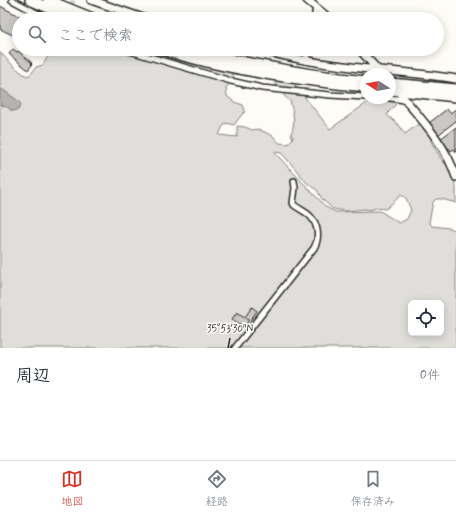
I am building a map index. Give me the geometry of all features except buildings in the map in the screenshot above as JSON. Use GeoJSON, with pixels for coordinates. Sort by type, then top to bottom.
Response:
{"type":"FeatureCollection","features":[{"type":"Feature","properties":{"kind":"highway"},"geometry":{"type":"LineString","coordinates":[[30,0],[58,12]]}},
{"type":"Feature","properties":{"kind":"highway"},"geometry":{"type":"LineString","coordinates":[[48,0],[78,12]]}},
{"type":"Feature","properties":{"kind":"highway"},"geometry":{"type":"LineString","coordinates":[[185,56],[255,72],[360,86]]}},
{"type":"Feature","properties":{"kind":"highway"},"geometry":{"type":"LineString","coordinates":[[219,56],[293,71],[360,80]]}},
{"type":"Feature","properties":{"kind":"highway"},"geometry":{"type":"LineString","coordinates":[[396,84],[456,89]]}},
{"type":"Feature","properties":{"kind":"highway"},"geometry":{"type":"LineString","coordinates":[[396,91],[456,97]]}},
{"type":"Feature","properties":{"kind":"street"},"geometry":{"type":"LineString","coordinates":[[12,0],[35,12]]}},
{"type":"Feature","properties":{"kind":"street"},"geometry":{"type":"LineString","coordinates":[[91,0],[126,12]]}},
{"type":"Feature","properties":{"kind":"street"},"geometry":{"type":"LineString","coordinates":[[307,0],[322,12]]}},
{"type":"Feature","properties":{"kind":"street"},"geometry":{"type":"LineString","coordinates":[[315,12],[316,7]]}},
{"type":"Feature","properties":{"kind":"street"},"geometry":{"type":"LineString","coordinates":[[147,56],[232,81],[262,88],[301,90],[360,96]]}},
{"type":"Feature","properties":{"kind":"street"},"geometry":{"type":"LineString","coordinates":[[279,56],[297,62],[306,61],[360,69]]}},
{"type":"Feature","properties":{"kind":"street"},"geometry":{"type":"LineString","coordinates":[[306,61],[307,56]]}},
{"type":"Feature","properties":{"kind":"street"},"geometry":{"type":"LineString","coordinates":[[365,56],[376,68]]}},
{"type":"Feature","properties":{"kind":"street"},"geometry":{"type":"LineString","coordinates":[[396,73],[456,79]]}},
{"type":"Feature","properties":{"kind":"street"},"geometry":{"type":"LineString","coordinates":[[396,98],[403,97],[422,119],[440,144],[453,168],[456,177]]}},
{"type":"Feature","properties":{"kind":"street"},"geometry":{"type":"LineString","coordinates":[[235,348],[314,248],[317,241],[318,233],[314,221],[293,203],[295,188],[294,181]]}},
{"type":"Feature","properties":{"kind":"shaded area"},"geometry":{"type":"Polygon","coordinates":[[[0,52],[27,76],[31,74],[36,67],[43,65],[48,56],[171,56],[230,72],[234,76],[229,85],[226,87],[227,96],[234,102],[243,105],[245,112],[234,125],[226,123],[219,135],[237,137],[237,126],[245,127],[252,130],[258,129],[273,136],[279,143],[288,144],[293,138],[291,134],[294,117],[290,101],[278,89],[274,80],[280,79],[292,81],[330,129],[365,104],[395,104],[387,115],[400,126],[405,134],[417,125],[421,125],[430,137],[443,162],[447,165],[456,186],[456,203],[436,199],[433,202],[429,222],[432,226],[449,228],[456,231],[456,348],[0,348],[0,52]],[[274,152],[326,207],[335,212],[380,211],[399,223],[407,219],[411,210],[406,198],[401,195],[386,209],[376,208],[370,210],[345,211],[333,209],[322,199],[317,190],[308,184],[281,153],[274,152]]]}},
{"type":"Feature","properties":{"kind":"shaded area"},"geometry":{"type":"Polygon","coordinates":[[[0,89],[21,104],[18,110],[12,111],[7,107],[0,105],[0,89]]]}},
{"type":"Feature","properties":{"kind":"tunnel"},"geometry":{"type":"LineString","coordinates":[[69,11],[73,0]]}},
{"type":"Feature","properties":{"kind":"tunnel"},"geometry":{"type":"LineString","coordinates":[[297,65],[301,87]]}}]}
